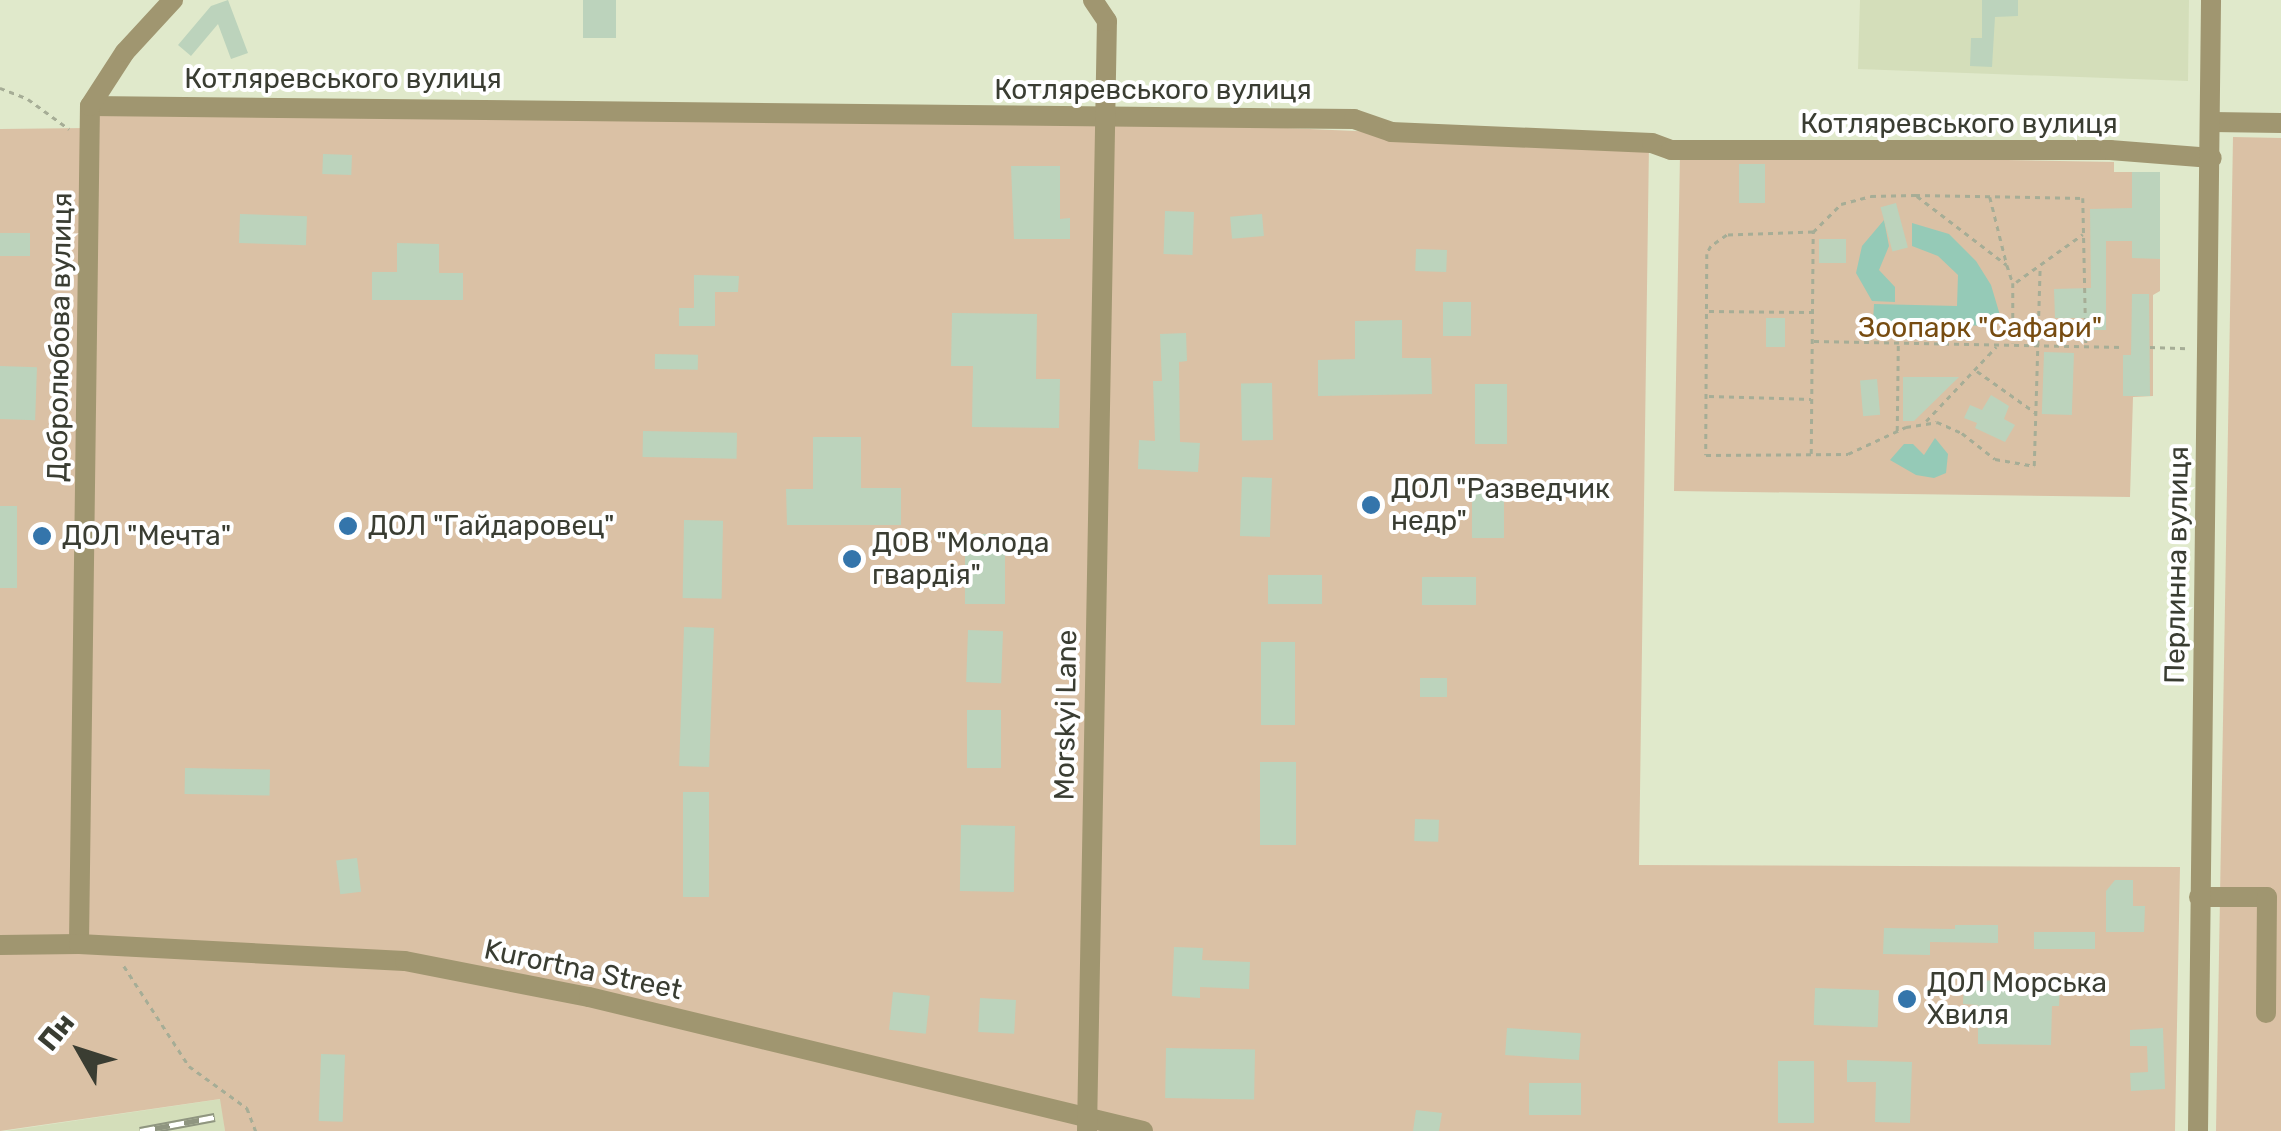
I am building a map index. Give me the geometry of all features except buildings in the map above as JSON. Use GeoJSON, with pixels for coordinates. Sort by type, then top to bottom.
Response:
{"type":"FeatureCollection","features":[{"type":"Feature","properties":{"kind":"street"},"geometry":{"type":"LineString","coordinates":[[90,106],[125,52],[173,0]]}},
{"type":"Feature","properties":{"kind":"street","name":"Morskyi Lane"},"geometry":{"type":"LineString","coordinates":[[1087,1124],[1107,21],[1093,0]]}},
{"type":"Feature","properties":{"kind":"street","name":"Перлинна вулиця"},"geometry":{"type":"LineString","coordinates":[[2198,1131],[2211,0]]}},
{"type":"Feature","properties":{"kind":"street","name":"Котляревського вулиця"},"geometry":{"type":"LineString","coordinates":[[90,106],[630,108],[1104,119],[1354,119],[1391,132],[1652,143],[1671,150],[2110,150],[2212,158]]}},
{"type":"Feature","properties":{"kind":"street","name":"Добролюбова вулиця"},"geometry":{"type":"LineString","coordinates":[[79,944],[90,106]]}},
{"type":"Feature","properties":{"kind":"street"},"geometry":{"type":"LineString","coordinates":[[2212,122],[2281,124]]}},
{"type":"Feature","properties":{"kind":"street"},"geometry":{"type":"LineString","coordinates":[[2199,896],[2274,903],[2266,1012]]}},
{"type":"Feature","properties":{"kind":"street","name":"Kurortna Street"},"geometry":{"type":"LineString","coordinates":[[0,945],[79,944],[404,961],[588,997],[1087,1124],[1143,1131]]}},
{"type":"Feature","properties":{"kind":"path"},"geometry":{"type":"LineString","coordinates":[[0,88],[28,99],[90,145]]}},
{"type":"Feature","properties":{"kind":"path"},"geometry":{"type":"LineString","coordinates":[[1916,194],[2007,266]]}},
{"type":"Feature","properties":{"kind":"path"},"geometry":{"type":"LineString","coordinates":[[1811,457],[1813,232],[1825,216],[1856,198],[1916,194],[2083,198],[2086,346]]}},
{"type":"Feature","properties":{"kind":"path"},"geometry":{"type":"LineString","coordinates":[[1990,195],[2014,283],[2013,344]]}},
{"type":"Feature","properties":{"kind":"path"},"geometry":{"type":"LineString","coordinates":[[1813,232],[1718,239],[1707,254],[1706,454],[1811,457],[1862,450],[1925,422],[1950,425],[1995,459],[2034,466],[2040,266]]}},
{"type":"Feature","properties":{"kind":"path"},"geometry":{"type":"LineString","coordinates":[[2014,283],[2084,234]]}},
{"type":"Feature","properties":{"kind":"path"},"geometry":{"type":"LineString","coordinates":[[1708,311],[1814,312]]}},
{"type":"Feature","properties":{"kind":"path"},"geometry":{"type":"LineString","coordinates":[[1814,340],[2122,347]]}},
{"type":"Feature","properties":{"kind":"path"},"geometry":{"type":"LineString","coordinates":[[1898,344],[1898,431]]}},
{"type":"Feature","properties":{"kind":"path"},"geometry":{"type":"LineString","coordinates":[[1925,422],[1998,344]]}},
{"type":"Feature","properties":{"kind":"path"},"geometry":{"type":"LineString","coordinates":[[2150,347],[2208,348]]}},
{"type":"Feature","properties":{"kind":"path"},"geometry":{"type":"LineString","coordinates":[[1976,370],[2037,414]]}},
{"type":"Feature","properties":{"kind":"path"},"geometry":{"type":"LineString","coordinates":[[1708,396],[1814,399]]}},
{"type":"Feature","properties":{"kind":"path"},"geometry":{"type":"LineString","coordinates":[[122,961],[188,1066],[247,1108],[256,1131]]}},
{"type":"Feature","properties":{"kind":"shaded area"},"geometry":{"type":"Polygon","coordinates":[[[1860,0],[2189,0],[2188,81],[1858,69],[1860,0]]]}},
{"type":"Feature","properties":{"kind":"shaded area"},"geometry":{"type":"Polygon","coordinates":[[[1884,220],[1889,246],[1879,270],[1895,287],[1895,302],[1872,301],[1856,273],[1862,246],[1884,220]]]}},
{"type":"Feature","properties":{"kind":"shaded area"},"geometry":{"type":"Polygon","coordinates":[[[1912,223],[1949,234],[1976,261],[1991,285],[2002,322],[1989,326],[1873,322],[1874,304],[1957,306],[1958,275],[1938,256],[1912,246],[1912,223]]]}},
{"type":"Feature","properties":{"kind":"shaded area"},"geometry":{"type":"Polygon","coordinates":[[[1935,438],[1948,454],[1946,473],[1934,478],[1916,475],[1890,460],[1904,444],[1913,444],[1924,455],[1935,438]]]}},
{"type":"Feature","properties":{"kind":"shaded area"},"geometry":{"type":"Polygon","coordinates":[[[221,1099],[225,1131],[5,1131],[221,1099]]]}},
{"type":"Feature","properties":{"kind":"green space"},"geometry":{"type":"Polygon","coordinates":[[[91,106],[1106,120],[1649,144],[1639,865],[2180,867],[2175,1131],[225,1131],[220,1099],[0,1131],[0,129],[88,128],[91,106]]]}},
{"type":"Feature","properties":{"kind":"green space"},"geometry":{"type":"Polygon","coordinates":[[[2233,137],[2281,138],[2281,1131],[2216,1131],[2233,137]]]}},
{"type":"Feature","properties":{"kind":"green space","name":"Зоопарк \"Сафари\""},"geometry":{"type":"Polygon","coordinates":[[[1680,154],[2114,162],[2114,172],[2160,172],[2160,291],[2153,295],[2153,396],[2133,397],[2130,497],[1674,491],[1680,154]]]}},
{"type":"Feature","properties":{"kind":"railway"},"geometry":{"type":"LineString","coordinates":[[140,1131],[215,1117]]}},
{"type":"Feature","properties":{"kind":"place","name":"ДОЛ \"Разведчик недр\""},"geometry":{"type":"Point","coordinates":[1371,505]}},
{"type":"Feature","properties":{"kind":"place","name":"ДОЛ \"Гайдаровец\""},"geometry":{"type":"Point","coordinates":[348,526]}},
{"type":"Feature","properties":{"kind":"place","name":"ДОЛ \"Мечта\""},"geometry":{"type":"Point","coordinates":[42,536]}},
{"type":"Feature","properties":{"kind":"place","name":"ДОВ \"Молода гвардія\""},"geometry":{"type":"Point","coordinates":[852,559]}},
{"type":"Feature","properties":{"kind":"place","name":"ДОЛ Морська Хвиля"},"geometry":{"type":"Point","coordinates":[1907,999]}}]}
